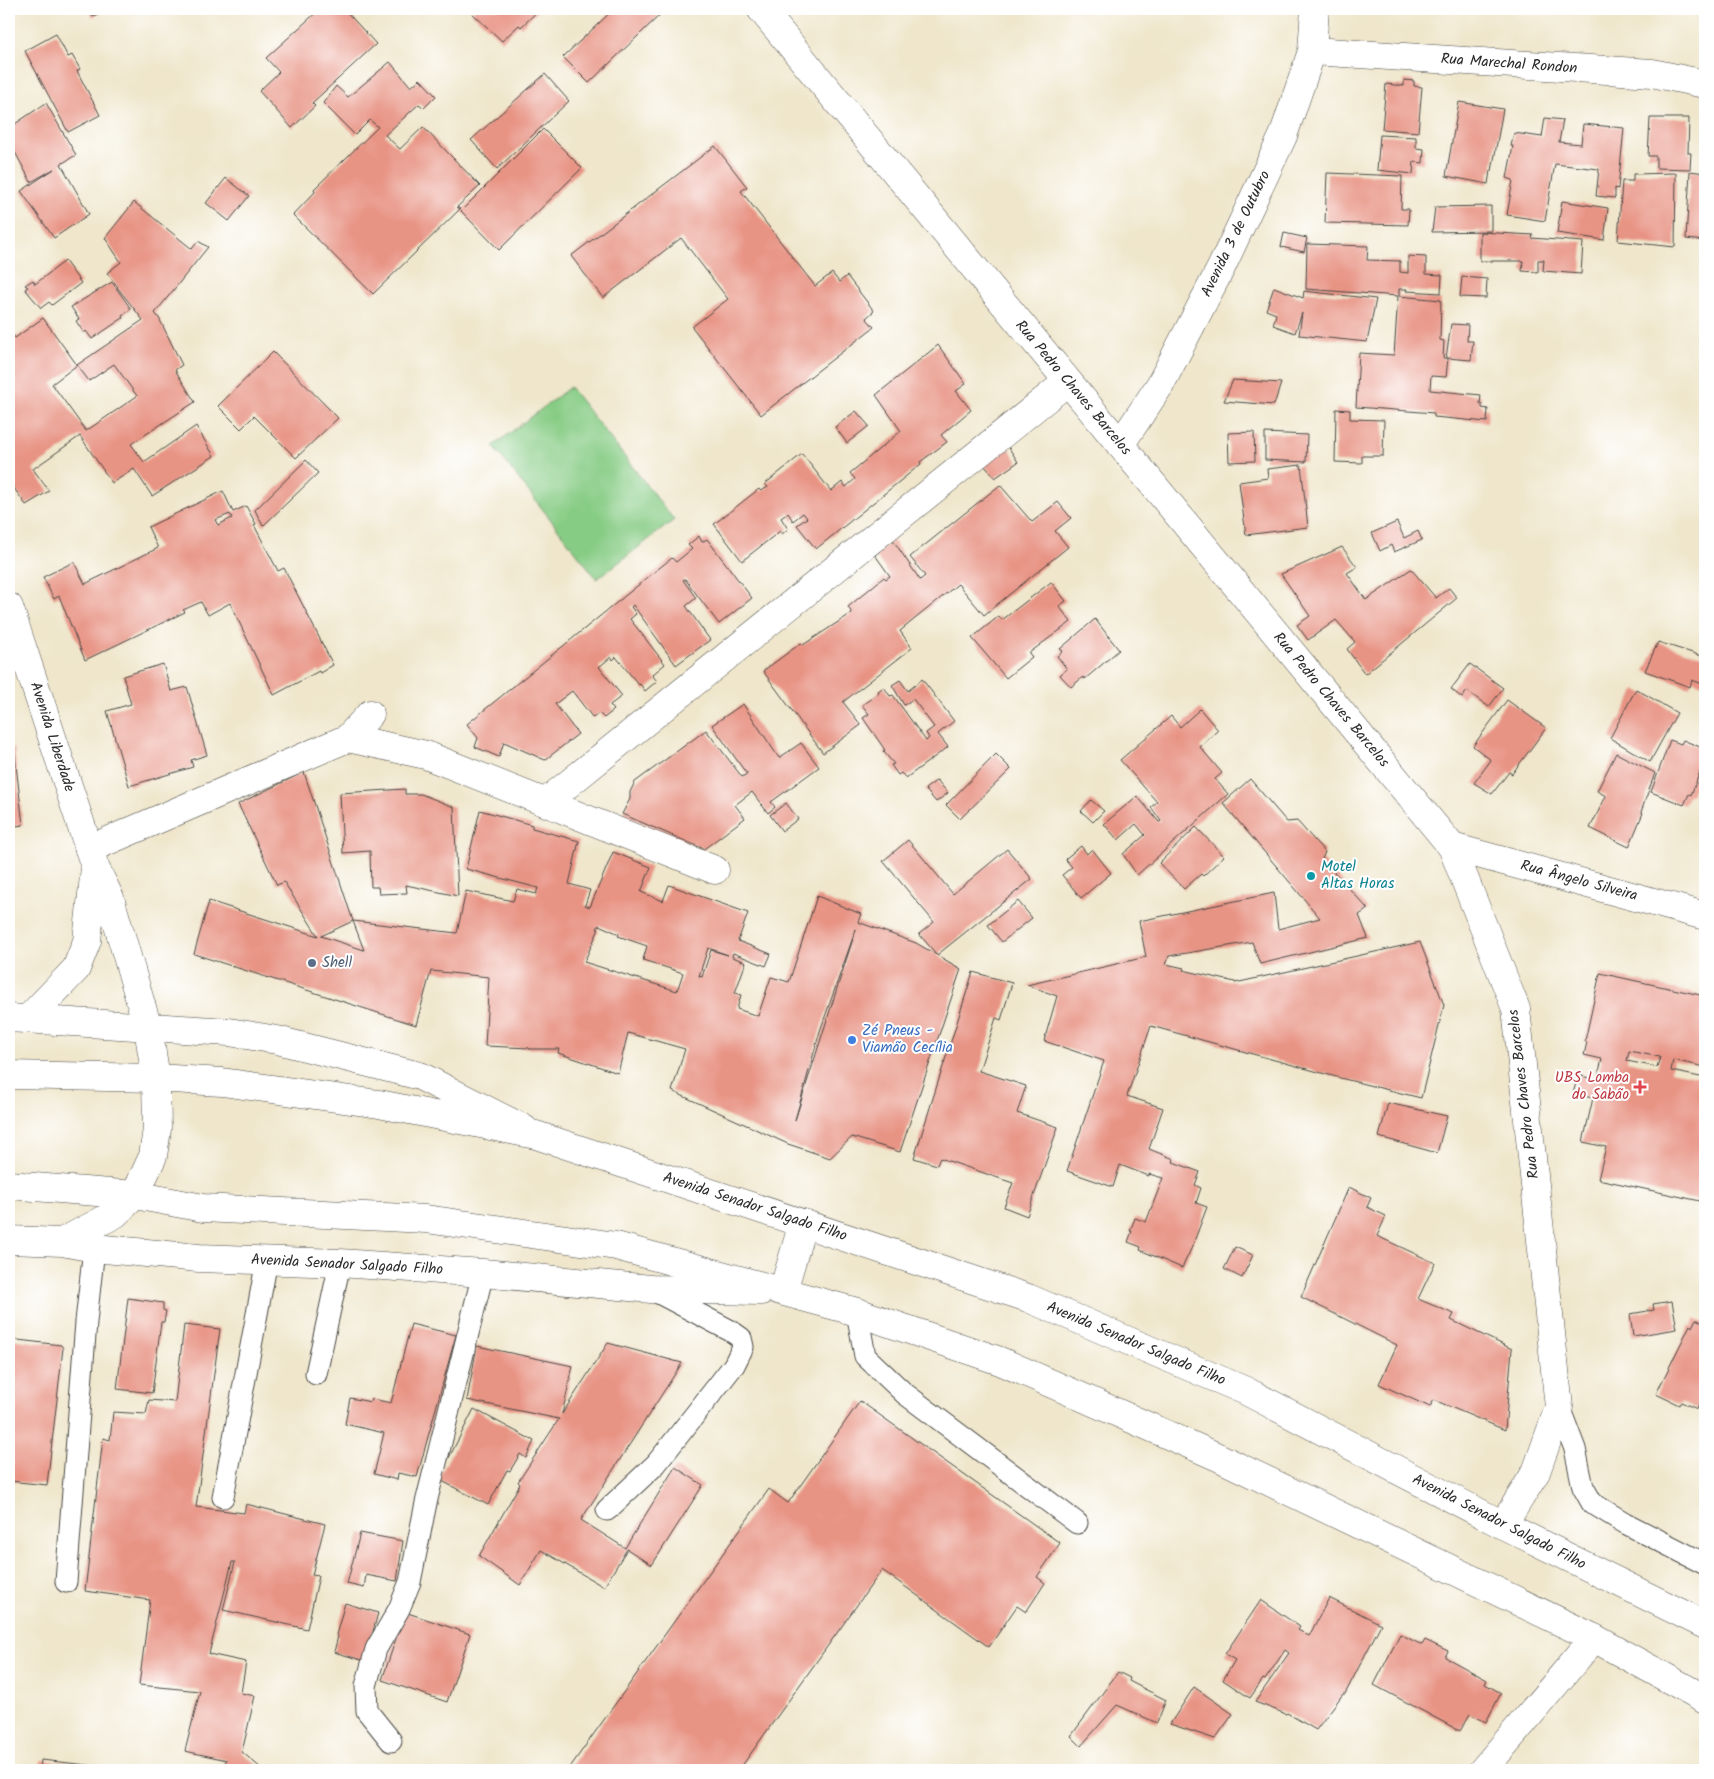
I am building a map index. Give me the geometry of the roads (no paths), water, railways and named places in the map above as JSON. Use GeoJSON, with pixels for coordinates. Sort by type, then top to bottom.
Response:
{"type":"FeatureCollection","features":[{"type":"Feature","properties":{"kind":"main road","name":"Rua Pedro Chaves Barcelos"},"geometry":{"type":"LineString","coordinates":[[761,9],[1452,847],[1516,1009],[1559,1407],[1536,1472],[1503,1525]]}},
{"type":"Feature","properties":{"kind":"main road","name":"Avenida 3 de Outubro"},"geometry":{"type":"LineString","coordinates":[[1120,445],[1160,386],[1221,268],[1283,136],[1312,51],[1315,9]]}},
{"type":"Feature","properties":{"kind":"main road","name":"Rua Marechal Rondon"},"geometry":{"type":"LineString","coordinates":[[1312,51],[1652,73],[1705,84]]}},
{"type":"Feature","properties":{"kind":"main road"},"geometry":{"type":"LineString","coordinates":[[546,802],[1067,382]]}},
{"type":"Feature","properties":{"kind":"main road","name":"Avenida Liberdade"},"geometry":{"type":"LineString","coordinates":[[9,607],[92,858],[110,898],[148,1028]]}},
{"type":"Feature","properties":{"kind":"main road"},"geometry":{"type":"LineString","coordinates":[[92,858],[348,738],[370,714]]}},
{"type":"Feature","properties":{"kind":"main road"},"geometry":{"type":"LineString","coordinates":[[348,738],[426,755],[715,870]]}},
{"type":"Feature","properties":{"kind":"main road","name":"Rua Ângelo Silveira"},"geometry":{"type":"LineString","coordinates":[[1452,847],[1705,916]]}},
{"type":"Feature","properties":{"kind":"main road","name":"Avenida Liberdade"},"geometry":{"type":"LineString","coordinates":[[18,1019],[76,969],[87,941],[92,858]]}},
{"type":"Feature","properties":{"kind":"main road","name":"Avenida Senador Salgado Filho"},"geometry":{"type":"LineString","coordinates":[[18,1019],[229,1032],[277,1040],[420,1076],[536,1135]]}},
{"type":"Feature","properties":{"kind":"main road"},"geometry":{"type":"LineString","coordinates":[[62,1242],[115,1214],[135,1195],[153,1156],[157,1129],[156,1078],[148,1028]]}},
{"type":"Feature","properties":{"kind":"main road","name":"Avenida Senador Salgado Filho"},"geometry":{"type":"LineString","coordinates":[[9,1076],[156,1078],[222,1082],[379,1104],[536,1135],[1028,1298],[1246,1391],[1503,1525],[1705,1625]]}},
{"type":"Feature","properties":{"kind":"main road","name":"Avenida Senador Salgado Filho"},"geometry":{"type":"LineString","coordinates":[[9,1185],[135,1195],[203,1208],[426,1219],[616,1246],[857,1312],[1000,1361],[1218,1457],[1594,1638],[1705,1699]]}},
{"type":"Feature","properties":{"kind":"main road"},"geometry":{"type":"LineString","coordinates":[[783,1291],[804,1223]]}},
{"type":"Feature","properties":{"kind":"main road","name":"Avenida Senador Salgado Filho"},"geometry":{"type":"LineString","coordinates":[[9,1240],[62,1242],[94,1248],[199,1258],[266,1260],[483,1273],[651,1289],[783,1291]]}},
{"type":"Feature","properties":{"kind":"main road"},"geometry":{"type":"LineString","coordinates":[[1483,1770],[1594,1638]]}},
{"type":"Feature","properties":{"kind":"lane"},"geometry":{"type":"LineString","coordinates":[[66,1582],[86,1322],[94,1248]]}},
{"type":"Feature","properties":{"kind":"lane"},"geometry":{"type":"LineString","coordinates":[[223,1497],[266,1260]]}},
{"type":"Feature","properties":{"kind":"lane"},"geometry":{"type":"LineString","coordinates":[[316,1374],[340,1264]]}},
{"type":"Feature","properties":{"kind":"lane"},"geometry":{"type":"LineString","coordinates":[[390,1741],[367,1711],[366,1686],[376,1649],[399,1609],[410,1582],[426,1504],[483,1273]]}},
{"type":"Feature","properties":{"kind":"lane"},"geometry":{"type":"LineString","coordinates":[[607,1510],[656,1464],[734,1365],[743,1347],[741,1338],[731,1331],[651,1289]]}},
{"type":"Feature","properties":{"kind":"lane"},"geometry":{"type":"LineString","coordinates":[[857,1312],[865,1356],[904,1393],[1077,1524]]}},
{"type":"Feature","properties":{"kind":"lane"},"geometry":{"type":"LineString","coordinates":[[1559,1407],[1576,1449],[1583,1487],[1592,1503],[1625,1524],[1705,1564]]}},
{"type":"Feature","properties":{"kind":"place","name":"Motel Altas Horas"},"geometry":{"type":"Point","coordinates":[1311,876]}},
{"type":"Feature","properties":{"kind":"place","name":"Shell"},"geometry":{"type":"Point","coordinates":[312,963]}},
{"type":"Feature","properties":{"kind":"place","name":"Zé Pneus - Viamão Cecília"},"geometry":{"type":"Point","coordinates":[852,1040]}},
{"type":"Feature","properties":{"kind":"place","name":"UBS Lomba do Sabão"},"geometry":{"type":"Point","coordinates":[1640,1087]}}]}
